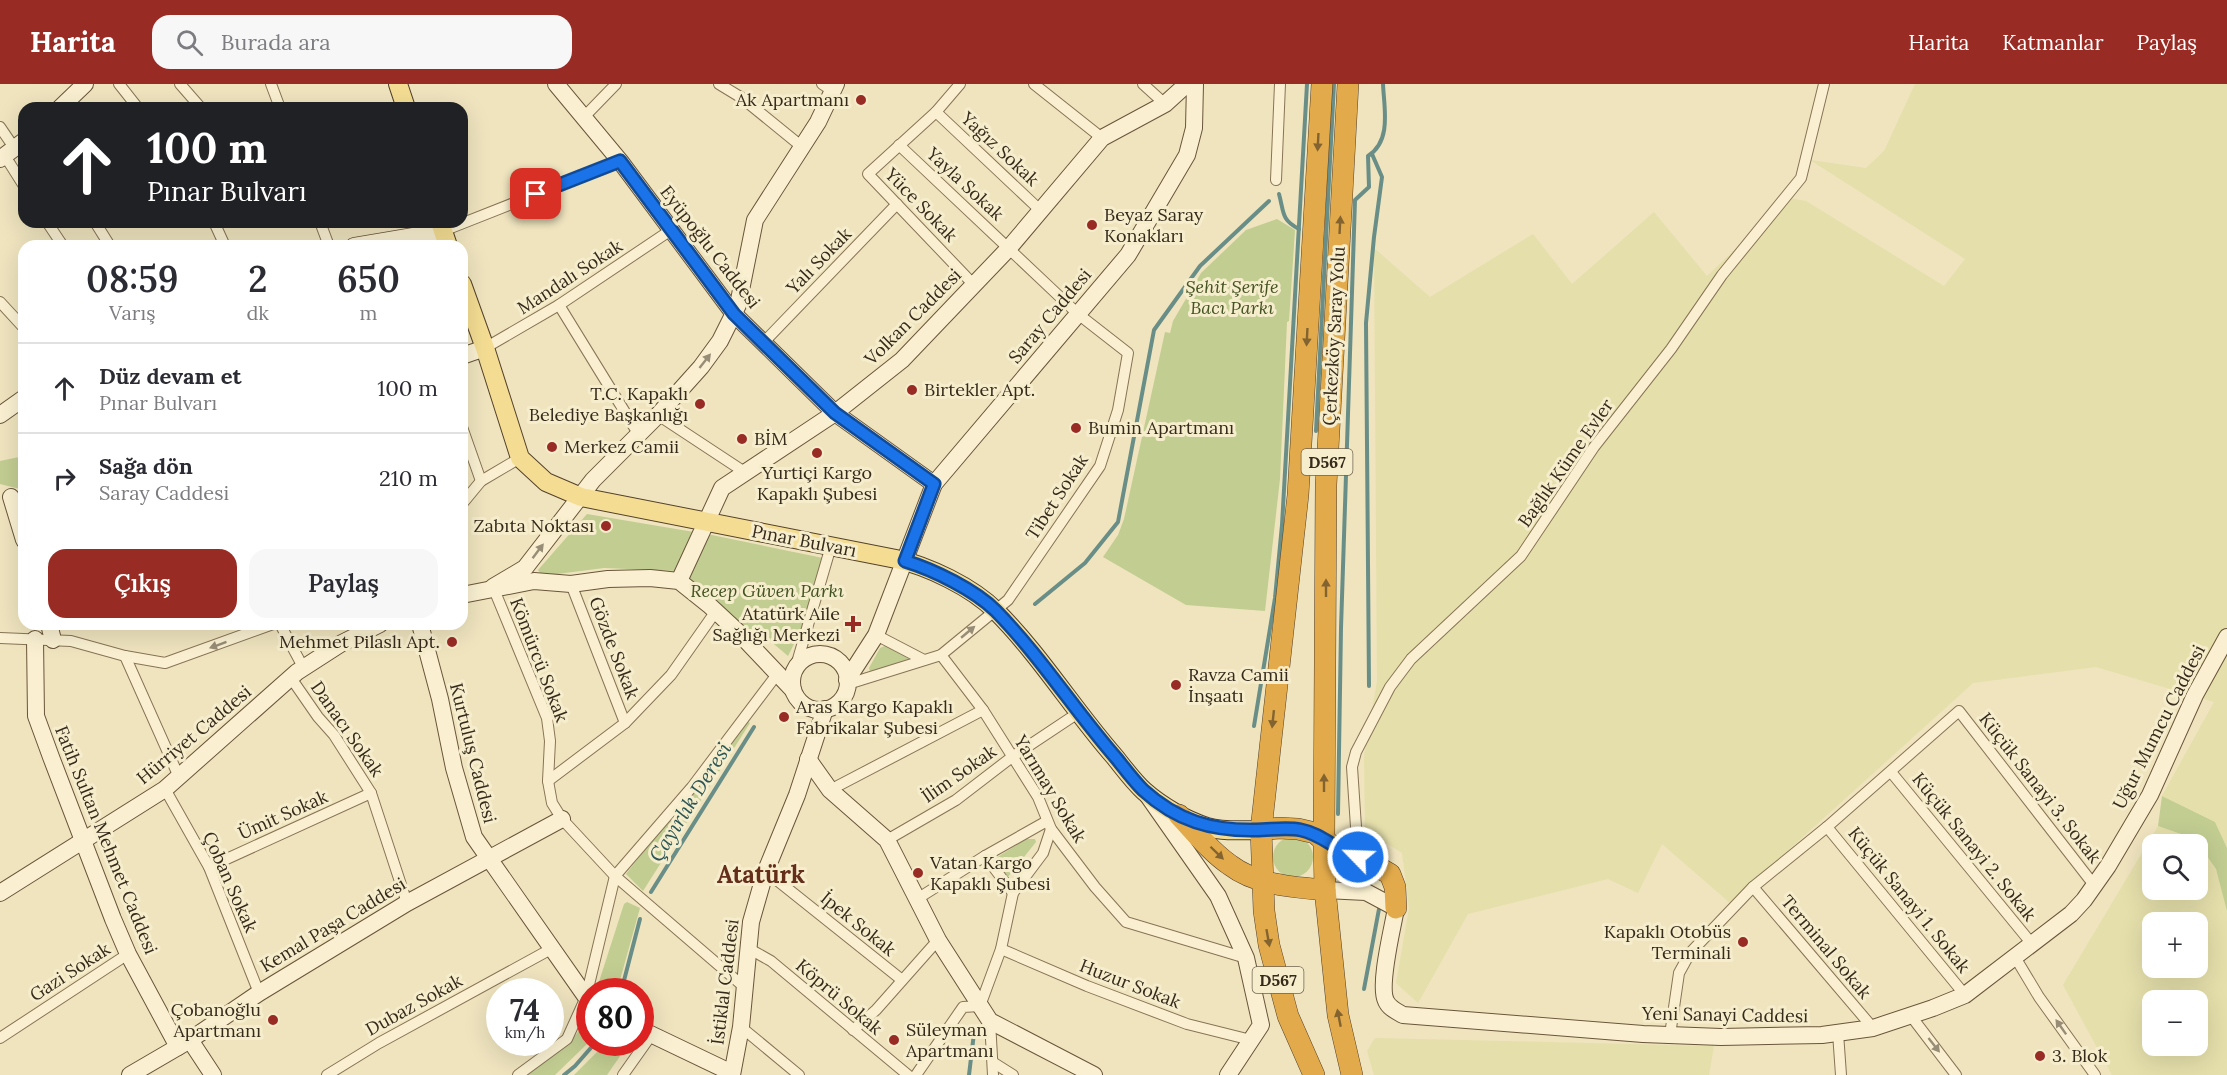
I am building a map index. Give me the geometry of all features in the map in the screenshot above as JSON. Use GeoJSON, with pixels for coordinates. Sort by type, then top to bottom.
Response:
{"type":"FeatureCollection","features":[{"type":"Feature","properties":{"kind":"highway","name":"Çerkezköy Saray Yolu"},"geometry":{"type":"LineString","coordinates":[[1261,830],[1298,495],[1322,84]]}},
{"type":"Feature","properties":{"kind":"highway","name":"Çerkezköy Saray Yolu"},"geometry":{"type":"LineString","coordinates":[[1324,841],[1326,485],[1348,84]]}},
{"type":"Feature","properties":{"kind":"highway"},"geometry":{"type":"LineString","coordinates":[[1179,815],[1229,865],[1245,875],[1291,887],[1325,890]]}},
{"type":"Feature","properties":{"kind":"highway"},"geometry":{"type":"LineString","coordinates":[[1261,830],[1298,829],[1315,833],[1324,841],[1390,874],[1395,887],[1396,908]]}},
{"type":"Feature","properties":{"kind":"highway","name":"D567"},"geometry":{"type":"LineString","coordinates":[[1261,830],[1262,880],[1269,945],[1288,1016],[1314,1075]]}},
{"type":"Feature","properties":{"kind":"highway","name":"D567"},"geometry":{"type":"LineString","coordinates":[[1324,841],[1325,890],[1338,1016],[1352,1075]]}},
{"type":"Feature","properties":{"kind":"main road"},"geometry":{"type":"LineString","coordinates":[[398,84],[404,102]]}},
{"type":"Feature","properties":{"kind":"main road","name":"Pınar Bulvarı"},"geometry":{"type":"LineString","coordinates":[[468,301],[520,458],[546,482],[581,497],[905,561],[920,566],[969,591],[995,610],[1032,651],[1078,713],[1144,790],[1179,815],[1208,827],[1261,830]]}},
{"type":"Feature","properties":{"kind":"street"},"geometry":{"type":"LineString","coordinates":[[66,102],[86,84]]}},
{"type":"Feature","properties":{"kind":"street"},"geometry":{"type":"LineString","coordinates":[[119,84],[133,102]]}},
{"type":"Feature","properties":{"kind":"street"},"geometry":{"type":"LineString","coordinates":[[180,84],[196,102]]}},
{"type":"Feature","properties":{"kind":"street"},"geometry":{"type":"LineString","coordinates":[[271,84],[278,102]]}},
{"type":"Feature","properties":{"kind":"street","name":"Eyüpoğlu Caddesi"},"geometry":{"type":"LineString","coordinates":[[556,84],[620,161],[734,314],[835,413],[934,484]]}},
{"type":"Feature","properties":{"kind":"street"},"geometry":{"type":"LineString","coordinates":[[584,117],[616,84]]}},
{"type":"Feature","properties":{"kind":"street"},"geometry":{"type":"LineString","coordinates":[[718,84],[742,98],[801,146]]}},
{"type":"Feature","properties":{"kind":"street"},"geometry":{"type":"LineString","coordinates":[[898,145],[936,112],[960,84]]}},
{"type":"Feature","properties":{"kind":"street"},"geometry":{"type":"LineString","coordinates":[[1034,84],[1102,138]]}},
{"type":"Feature","properties":{"kind":"street"},"geometry":{"type":"LineString","coordinates":[[1143,84],[1165,104]]}},
{"type":"Feature","properties":{"kind":"street","name":"Volkan Caddesi"},"geometry":{"type":"LineString","coordinates":[[679,580],[722,488],[835,413],[902,360],[1009,248],[1102,138],[1165,104],[1187,84]]}},
{"type":"Feature","properties":{"kind":"street","name":"Saray Caddesi"},"geometry":{"type":"LineString","coordinates":[[905,561],[934,484],[1128,255],[1187,155],[1194,128],[1195,84]]}},
{"type":"Feature","properties":{"kind":"street"},"geometry":{"type":"LineString","coordinates":[[1276,180],[1280,84]]}},
{"type":"Feature","properties":{"kind":"street","name":"Bağlık Küme Evler"},"geometry":{"type":"LineString","coordinates":[[1358,857],[1352,767],[1356,752],[1390,687],[1411,659],[1521,556],[1594,447],[1671,349],[1722,275],[1801,178],[1824,84]]}},
{"type":"Feature","properties":{"kind":"street"},"geometry":{"type":"LineString","coordinates":[[493,587],[525,568],[593,480],[658,415],[720,340],[738,305],[755,220],[818,122],[831,86]]}},
{"type":"Feature","properties":{"kind":"street","name":"Yağız Sokak"},"geometry":{"type":"LineString","coordinates":[[936,112],[1041,211]]}},
{"type":"Feature","properties":{"kind":"street"},"geometry":{"type":"LineString","coordinates":[[0,127],[18,170]]}},
{"type":"Feature","properties":{"kind":"street","name":"Yayla Sokak"},"geometry":{"type":"LineString","coordinates":[[898,145],[1078,314],[1128,352]]}},
{"type":"Feature","properties":{"kind":"street","name":"Yüce Sokak"},"geometry":{"type":"LineString","coordinates":[[898,145],[868,174],[974,285]]}},
{"type":"Feature","properties":{"kind":"street"},"geometry":{"type":"LineString","coordinates":[[468,223],[620,161]]}},
{"type":"Feature","properties":{"kind":"street","name":"Yalı Sokak"},"geometry":{"type":"LineString","coordinates":[[764,342],[897,204]]}},
{"type":"Feature","properties":{"kind":"street","name":"Mandalı Sokak"},"geometry":{"type":"LineString","coordinates":[[485,348],[559,305],[671,230]]}},
{"type":"Feature","properties":{"kind":"street"},"geometry":{"type":"LineString","coordinates":[[396,240],[444,233]]}},
{"type":"Feature","properties":{"kind":"street"},"geometry":{"type":"LineString","coordinates":[[1,303],[18,321]]}},
{"type":"Feature","properties":{"kind":"street"},"geometry":{"type":"LineString","coordinates":[[559,305],[639,435]]}},
{"type":"Feature","properties":{"kind":"street"},"geometry":{"type":"LineString","coordinates":[[468,354],[485,348]]}},
{"type":"Feature","properties":{"kind":"street","name":"Tibet Sokak"},"geometry":{"type":"LineString","coordinates":[[941,655],[1008,600],[1100,466],[1118,410],[1128,352]]}},
{"type":"Feature","properties":{"kind":"street"},"geometry":{"type":"LineString","coordinates":[[0,415],[18,402]]}},
{"type":"Feature","properties":{"kind":"street"},"geometry":{"type":"LineString","coordinates":[[658,415],[746,473]]}},
{"type":"Feature","properties":{"kind":"street"},"geometry":{"type":"LineString","coordinates":[[468,442],[482,481]]}},
{"type":"Feature","properties":{"kind":"street"},"geometry":{"type":"LineString","coordinates":[[468,497],[482,481],[520,458]]}},
{"type":"Feature","properties":{"kind":"street"},"geometry":{"type":"LineString","coordinates":[[12,497],[18,518]]}},
{"type":"Feature","properties":{"kind":"street"},"geometry":{"type":"LineString","coordinates":[[793,690],[792,682],[796,666],[831,546]]}},
{"type":"Feature","properties":{"kind":"street"},"geometry":{"type":"LineString","coordinates":[[468,593],[534,581],[571,584],[619,579],[679,580],[716,611],[778,673],[802,703],[817,710],[834,706],[841,700],[848,682],[876,634],[905,561]]}},
{"type":"Feature","properties":{"kind":"street","name":"Gözde Sokak"},"geometry":{"type":"LineString","coordinates":[[571,584],[625,723]]}},
{"type":"Feature","properties":{"kind":"street","name":"Kömürcü Sokak"},"geometry":{"type":"LineString","coordinates":[[493,587],[547,718],[550,741],[548,781],[552,803],[562,819],[615,876],[743,986]]}},
{"type":"Feature","properties":{"kind":"street"},"geometry":{"type":"LineString","coordinates":[[548,781],[625,723],[671,675],[716,611]]}},
{"type":"Feature","properties":{"kind":"street"},"geometry":{"type":"LineString","coordinates":[[0,638],[35,639],[51,632],[71,641],[125,656],[165,663],[256,630]]}},
{"type":"Feature","properties":{"kind":"street","name":"Danacı Sokak"},"geometry":{"type":"LineString","coordinates":[[282,630],[297,672],[318,717],[334,735],[371,793],[407,903]]}},
{"type":"Feature","properties":{"kind":"street","name":"Hürriyet Caddesi"},"geometry":{"type":"LineString","coordinates":[[0,893],[165,789],[297,672],[342,643],[368,630]]}},
{"type":"Feature","properties":{"kind":"street","name":"Kurtuluş Caddesi"},"geometry":{"type":"LineString","coordinates":[[422,630],[440,699],[454,768],[474,837],[576,982]]}},
{"type":"Feature","properties":{"kind":"street"},"geometry":{"type":"LineString","coordinates":[[876,634],[924,660]]}},
{"type":"Feature","properties":{"kind":"street","name":"Uğur Mumcu Caddesi"},"geometry":{"type":"LineString","coordinates":[[2108,866],[2150,795],[2195,695],[2227,637]]}},
{"type":"Feature","properties":{"kind":"street","name":"Fatih Sultan Mehmet Caddesi"},"geometry":{"type":"LineString","coordinates":[[35,639],[36,716],[113,919],[128,954],[184,1043],[213,1075]]}},
{"type":"Feature","properties":{"kind":"street"},"geometry":{"type":"LineString","coordinates":[[796,666],[811,655],[829,655],[843,666],[848,682]]}},
{"type":"Feature","properties":{"kind":"street"},"geometry":{"type":"LineString","coordinates":[[848,682],[867,680],[941,655]]}},
{"type":"Feature","properties":{"kind":"street","name":"Yarımay Sokak"},"geometry":{"type":"LineString","coordinates":[[941,655],[983,710],[1038,797],[1049,825],[1095,887],[1126,922],[1246,958]]}},
{"type":"Feature","properties":{"kind":"street"},"geometry":{"type":"LineString","coordinates":[[125,656],[178,777]]}},
{"type":"Feature","properties":{"kind":"street"},"geometry":{"type":"LineString","coordinates":[[592,978],[615,876],[692,787],[778,673]]}},
{"type":"Feature","properties":{"kind":"street"},"geometry":{"type":"LineString","coordinates":[[825,709],[808,759],[830,790],[887,840],[938,940],[990,1021],[993,1075]]}},
{"type":"Feature","properties":{"kind":"street"},"geometry":{"type":"LineString","coordinates":[[830,790],[983,710]]}},
{"type":"Feature","properties":{"kind":"street","name":"Küçük Sanayi 3. Sokak"},"geometry":{"type":"LineString","coordinates":[[1891,772],[1959,711],[2094,885]]}},
{"type":"Feature","properties":{"kind":"street","name":"İlim Sokak"},"geometry":{"type":"LineString","coordinates":[[887,840],[956,800],[1012,757],[1078,713]]}},
{"type":"Feature","properties":{"kind":"street","name":"İstiklal Caddesi"},"geometry":{"type":"LineString","coordinates":[[732,1074],[741,1027],[750,922],[765,873],[808,759]]}},
{"type":"Feature","properties":{"kind":"street"},"geometry":{"type":"LineString","coordinates":[[1670,1035],[1679,973],[1690,953],[1753,887],[1891,772]]}},
{"type":"Feature","properties":{"kind":"street","name":"Küçük Sanayi 2. Sokak"},"geometry":{"type":"LineString","coordinates":[[1891,772],[2032,944]]}},
{"type":"Feature","properties":{"kind":"street","name":"Çoban Sokak"},"geometry":{"type":"LineString","coordinates":[[165,789],[209,867],[259,993]]}},
{"type":"Feature","properties":{"kind":"street"},"geometry":{"type":"LineString","coordinates":[[1144,790],[1218,896],[1246,958],[1262,1025],[1228,1075]]}},
{"type":"Feature","properties":{"kind":"street","name":"Ümit Sokak"},"geometry":{"type":"LineString","coordinates":[[209,867],[371,793]]}},
{"type":"Feature","properties":{"kind":"street","name":"Kemal Paşa Caddesi"},"geometry":{"type":"LineString","coordinates":[[130,1075],[407,903],[562,819]]}},
{"type":"Feature","properties":{"kind":"street"},"geometry":{"type":"LineString","coordinates":[[917,899],[985,856],[1049,825]]}},
{"type":"Feature","properties":{"kind":"street"},"geometry":{"type":"LineString","coordinates":[[980,1005],[1001,949],[1013,893],[1042,853],[1049,825]]}},
{"type":"Feature","properties":{"kind":"street","name":"Küçük Sanayi 1. Sokak"},"geometry":{"type":"LineString","coordinates":[[1827,827],[1965,995]]}},
{"type":"Feature","properties":{"kind":"street"},"geometry":{"type":"LineString","coordinates":[[985,856],[1013,893]]}},
{"type":"Feature","properties":{"kind":"street","name":"Yeni Sanayi Caddesi"},"geometry":{"type":"LineString","coordinates":[[1396,908],[1383,990],[1387,1004],[1403,1015],[1670,1035],[1721,1037],[1838,1033],[1873,1028],[1965,995],[2071,914],[2108,866]]}},
{"type":"Feature","properties":{"kind":"street","name":"İpek Sokak"},"geometry":{"type":"LineString","coordinates":[[765,873],[773,877],[902,981]]}},
{"type":"Feature","properties":{"kind":"street","name":"Terminal Sokak"},"geometry":{"type":"LineString","coordinates":[[1753,887],[1873,1028]]}},
{"type":"Feature","properties":{"kind":"street"},"geometry":{"type":"LineString","coordinates":[[1325,890],[1366,892],[1396,908]]}},
{"type":"Feature","properties":{"kind":"street"},"geometry":{"type":"LineString","coordinates":[[853,1030],[876,1010],[938,940]]}},
{"type":"Feature","properties":{"kind":"street","name":"Dubaz Sokak"},"geometry":{"type":"LineString","coordinates":[[327,1075],[379,1043],[551,949]]}},
{"type":"Feature","properties":{"kind":"street","name":"Huzur Sokak"},"geometry":{"type":"LineString","coordinates":[[1001,949],[1087,986],[1187,1024],[1251,1040]]}},
{"type":"Feature","properties":{"kind":"street","name":"Köprü Sokak"},"geometry":{"type":"LineString","coordinates":[[747,950],[771,962],[908,1075]]}},
{"type":"Feature","properties":{"kind":"street","name":"Gazi Sokak"},"geometry":{"type":"LineString","coordinates":[[0,1038],[128,954]]}},
{"type":"Feature","properties":{"kind":"street"},"geometry":{"type":"LineString","coordinates":[[2015,957],[2039,997],[2095,1075]]}},
{"type":"Feature","properties":{"kind":"street"},"geometry":{"type":"LineString","coordinates":[[916,1075],[963,1007],[980,1005]]}},
{"type":"Feature","properties":{"kind":"street"},"geometry":{"type":"LineString","coordinates":[[1911,1016],[1956,1075]]}},
{"type":"Feature","properties":{"kind":"street"},"geometry":{"type":"LineString","coordinates":[[518,1075],[567,1039],[576,1021]]}},
{"type":"Feature","properties":{"kind":"street"},"geometry":{"type":"LineString","coordinates":[[990,1021],[1094,1075]]}},
{"type":"Feature","properties":{"kind":"street"},"geometry":{"type":"LineString","coordinates":[[741,1027],[799,1075]]}},
{"type":"Feature","properties":{"kind":"street"},"geometry":{"type":"LineString","coordinates":[[1838,1033],[1841,1075]]}},
{"type":"Feature","properties":{"kind":"street"},"geometry":{"type":"LineString","coordinates":[[654,1035],[732,1074]]}},
{"type":"Feature","properties":{"kind":"street"},"geometry":{"type":"LineString","coordinates":[[623,1075],[633,1056]]}},
{"type":"Feature","properties":{"kind":"street"},"geometry":{"type":"LineString","coordinates":[[994,1063],[1013,1075]]}},
{"type":"Feature","properties":{"kind":"shaded area"},"geometry":{"type":"Polygon","coordinates":[[[1915,84],[2227,84],[2227,848],[2215,822],[2162,796],[2214,702],[2096,667],[1973,683],[1730,903],[1662,844],[1638,893],[1608,879],[1468,914],[1418,1003],[1396,983],[1409,908],[1402,853],[1365,830],[1364,756],[1377,681],[1374,248],[1430,297],[1533,234],[1572,284],[1654,212],[1707,276],[1789,198],[1806,201],[1944,286],[1965,259],[1810,160],[1866,168],[1884,151],[1915,84]]]}},
{"type":"Feature","properties":{"kind":"shaded area"},"geometry":{"type":"Polygon","coordinates":[[[2158,826],[2181,834],[2153,834],[2158,826]]]}},
{"type":"Feature","properties":{"kind":"shaded area"},"geometry":{"type":"Polygon","coordinates":[[[2142,853],[2142,900],[2208,900],[2208,858],[2216,869],[2227,911],[2227,1075],[2112,1075],[2063,985],[2142,853]]]}},
{"type":"Feature","properties":{"kind":"shaded area"},"geometry":{"type":"Polygon","coordinates":[[[1375,1038],[1714,1046],[1709,1075],[1374,1075],[1367,1051],[1375,1038]]]}},
{"type":"Feature","properties":{"kind":"green space","name":"Şehit Şerife Bacı Parkı"},"geometry":{"type":"Polygon","coordinates":[[[1277,219],[1295,230],[1289,321],[1287,322],[1280,479],[1265,611],[1186,605],[1103,557],[1118,535],[1124,519],[1165,332],[1170,333],[1173,321],[1201,273],[1246,230],[1277,219]]]}},
{"type":"Feature","properties":{"kind":"green space"},"geometry":{"type":"Polygon","coordinates":[[[18,457],[18,488],[0,484],[0,461],[18,457]]]}},
{"type":"Feature","properties":{"kind":"green space","name":"Recep Güven Parkı"},"geometry":{"type":"Polygon","coordinates":[[[587,514],[694,532],[676,571],[604,568],[542,576],[538,570],[587,514]]]}},
{"type":"Feature","properties":{"kind":"green space","name":"Recep Güven Parkı"},"geometry":{"type":"Polygon","coordinates":[[[707,534],[823,558],[802,628],[788,656],[768,639],[761,647],[685,576],[707,534]]]}},
{"type":"Feature","properties":{"kind":"green space"},"geometry":{"type":"Polygon","coordinates":[[[887,645],[909,659],[870,672],[869,668],[880,648],[887,645]]]}},
{"type":"Feature","properties":{"kind":"green space"},"geometry":{"type":"Polygon","coordinates":[[[745,720],[750,723],[643,891],[626,874],[745,720]]]}},
{"type":"Feature","properties":{"kind":"green space"},"geometry":{"type":"Polygon","coordinates":[[[2162,796],[2215,822],[2227,848],[2227,911],[2216,869],[2208,858],[2208,834],[2181,834],[2158,826],[2162,796]]]}},
{"type":"Feature","properties":{"kind":"green space"},"geometry":{"type":"Polygon","coordinates":[[[1293,837],[1307,843],[1313,857],[1307,871],[1293,877],[1279,871],[1273,857],[1279,843],[1293,837]]]}},
{"type":"Feature","properties":{"kind":"green space"},"geometry":{"type":"Polygon","coordinates":[[[1026,839],[1035,839],[1036,842],[1008,877],[993,860],[1026,839]]]}},
{"type":"Feature","properties":{"kind":"green space"},"geometry":{"type":"Polygon","coordinates":[[[627,902],[640,908],[621,978],[600,978],[624,904],[627,902]]]}},
{"type":"Feature","properties":{"kind":"green space"},"geometry":{"type":"Polygon","coordinates":[[[576,1035],[576,1055],[555,1075],[526,1075],[552,1056],[564,1056],[564,1047],[576,1035]]]}},
{"type":"Feature","properties":{"kind":"green space"},"geometry":{"type":"Polygon","coordinates":[[[593,1056],[620,1056],[607,1075],[574,1075],[593,1056]]]}},
{"type":"Feature","properties":{"kind":"waterway"},"geometry":{"type":"LineString","coordinates":[[1254,726],[1275,598],[1282,525],[1307,84]]}},
{"type":"Feature","properties":{"kind":"waterway"},"geometry":{"type":"LineString","coordinates":[[1316,431],[1334,84]]}},
{"type":"Feature","properties":{"kind":"waterway"},"geometry":{"type":"LineString","coordinates":[[1338,814],[1341,628],[1355,200],[1369,187],[1368,156],[1376,150],[1384,133],[1383,84]]}},
{"type":"Feature","properties":{"kind":"waterway"},"geometry":{"type":"LineString","coordinates":[[1369,686],[1366,323],[1382,177],[1372,154]]}},
{"type":"Feature","properties":{"kind":"waterway"},"geometry":{"type":"LineString","coordinates":[[1279,194],[1286,219],[1299,229]]}},
{"type":"Feature","properties":{"kind":"waterway"},"geometry":{"type":"LineString","coordinates":[[1035,604],[1085,563],[1118,522],[1154,330],[1200,266],[1269,201]]}},
{"type":"Feature","properties":{"kind":"waterway","name":"Çayırlık Deresi"},"geometry":{"type":"LineString","coordinates":[[651,892],[754,727]]}},
{"type":"Feature","properties":{"kind":"waterway"},"geometry":{"type":"LineString","coordinates":[[1364,989],[1379,909]]}},
{"type":"Feature","properties":{"kind":"waterway","name":"Çayırlık Deresi"},"geometry":{"type":"LineString","coordinates":[[625,978],[640,919]]}},
{"type":"Feature","properties":{"kind":"waterway"},"geometry":{"type":"LineString","coordinates":[[969,1075],[974,1033]]}},
{"type":"Feature","properties":{"kind":"waterway","name":"Çayırlık Deresi"},"geometry":{"type":"LineString","coordinates":[[564,1075],[584,1056]]}},
{"type":"Feature","properties":{"kind":"place","name":"Ak Apartmanı"},"geometry":{"type":"Point","coordinates":[861,100]}},
{"type":"Feature","properties":{"kind":"place","name":"Beyaz Saray Konakları"},"geometry":{"type":"Point","coordinates":[1092,225]}},
{"type":"Feature","properties":{"kind":"place","name":"Birtekler Apt."},"geometry":{"type":"Point","coordinates":[912,390]}},
{"type":"Feature","properties":{"kind":"place","name":"T.C. Kapaklı Belediye Başkanlığı"},"geometry":{"type":"Point","coordinates":[700,404]}},
{"type":"Feature","properties":{"kind":"place","name":"Bumin Apartmanı"},"geometry":{"type":"Point","coordinates":[1076,428]}},
{"type":"Feature","properties":{"kind":"place","name":"BİM"},"geometry":{"type":"Point","coordinates":[742,439]}},
{"type":"Feature","properties":{"kind":"place","name":"Merkez Camii"},"geometry":{"type":"Point","coordinates":[552,447]}},
{"type":"Feature","properties":{"kind":"place","name":"Yurtiçi Kargo Kapaklı Şubesi"},"geometry":{"type":"Point","coordinates":[817,453]}},
{"type":"Feature","properties":{"kind":"place","name":"Zabıta Noktası"},"geometry":{"type":"Point","coordinates":[606,526]}},
{"type":"Feature","properties":{"kind":"place","name":"Atatürk Aile Sağlığı Merkezi"},"geometry":{"type":"Point","coordinates":[853,624]}},
{"type":"Feature","properties":{"kind":"place","name":"Mehmet Pilaslı Apt."},"geometry":{"type":"Point","coordinates":[452,642]}},
{"type":"Feature","properties":{"kind":"place","name":"Ravza Camii İnşaatı"},"geometry":{"type":"Point","coordinates":[1176,685]}},
{"type":"Feature","properties":{"kind":"place","name":"Aras Kargo Kapaklı Fabrikalar Şubesi"},"geometry":{"type":"Point","coordinates":[784,717]}},
{"type":"Feature","properties":{"kind":"place","name":"Vatan Kargo Kapaklı Şubesi"},"geometry":{"type":"Point","coordinates":[918,873]}},
{"type":"Feature","properties":{"kind":"place","name":"Kapaklı Otobüs Terminali"},"geometry":{"type":"Point","coordinates":[1743,942]}},
{"type":"Feature","properties":{"kind":"place","name":"Çobanoğlu Apartmanı"},"geometry":{"type":"Point","coordinates":[273,1020]}},
{"type":"Feature","properties":{"kind":"place","name":"Süleyman Apartmanı"},"geometry":{"type":"Point","coordinates":[894,1040]}},
{"type":"Feature","properties":{"kind":"place","name":"3. Blok"},"geometry":{"type":"Point","coordinates":[2040,1056]}},
{"type":"Feature","properties":{"kind":"district","name":"Atatürk"},"geometry":{"type":"Point","coordinates":[761,875]}},
{"type":"Feature","properties":{"kind":"route"},"geometry":{"type":"LineString","coordinates":[[536,194],[620,161],[734,314],[835,413],[934,484],[905,561],[920,566],[969,591],[995,610],[1032,651],[1088,726],[1144,790],[1179,815],[1208,827],[1235,830],[1298,829],[1315,833],[1324,841],[1358,857]]}}]}
